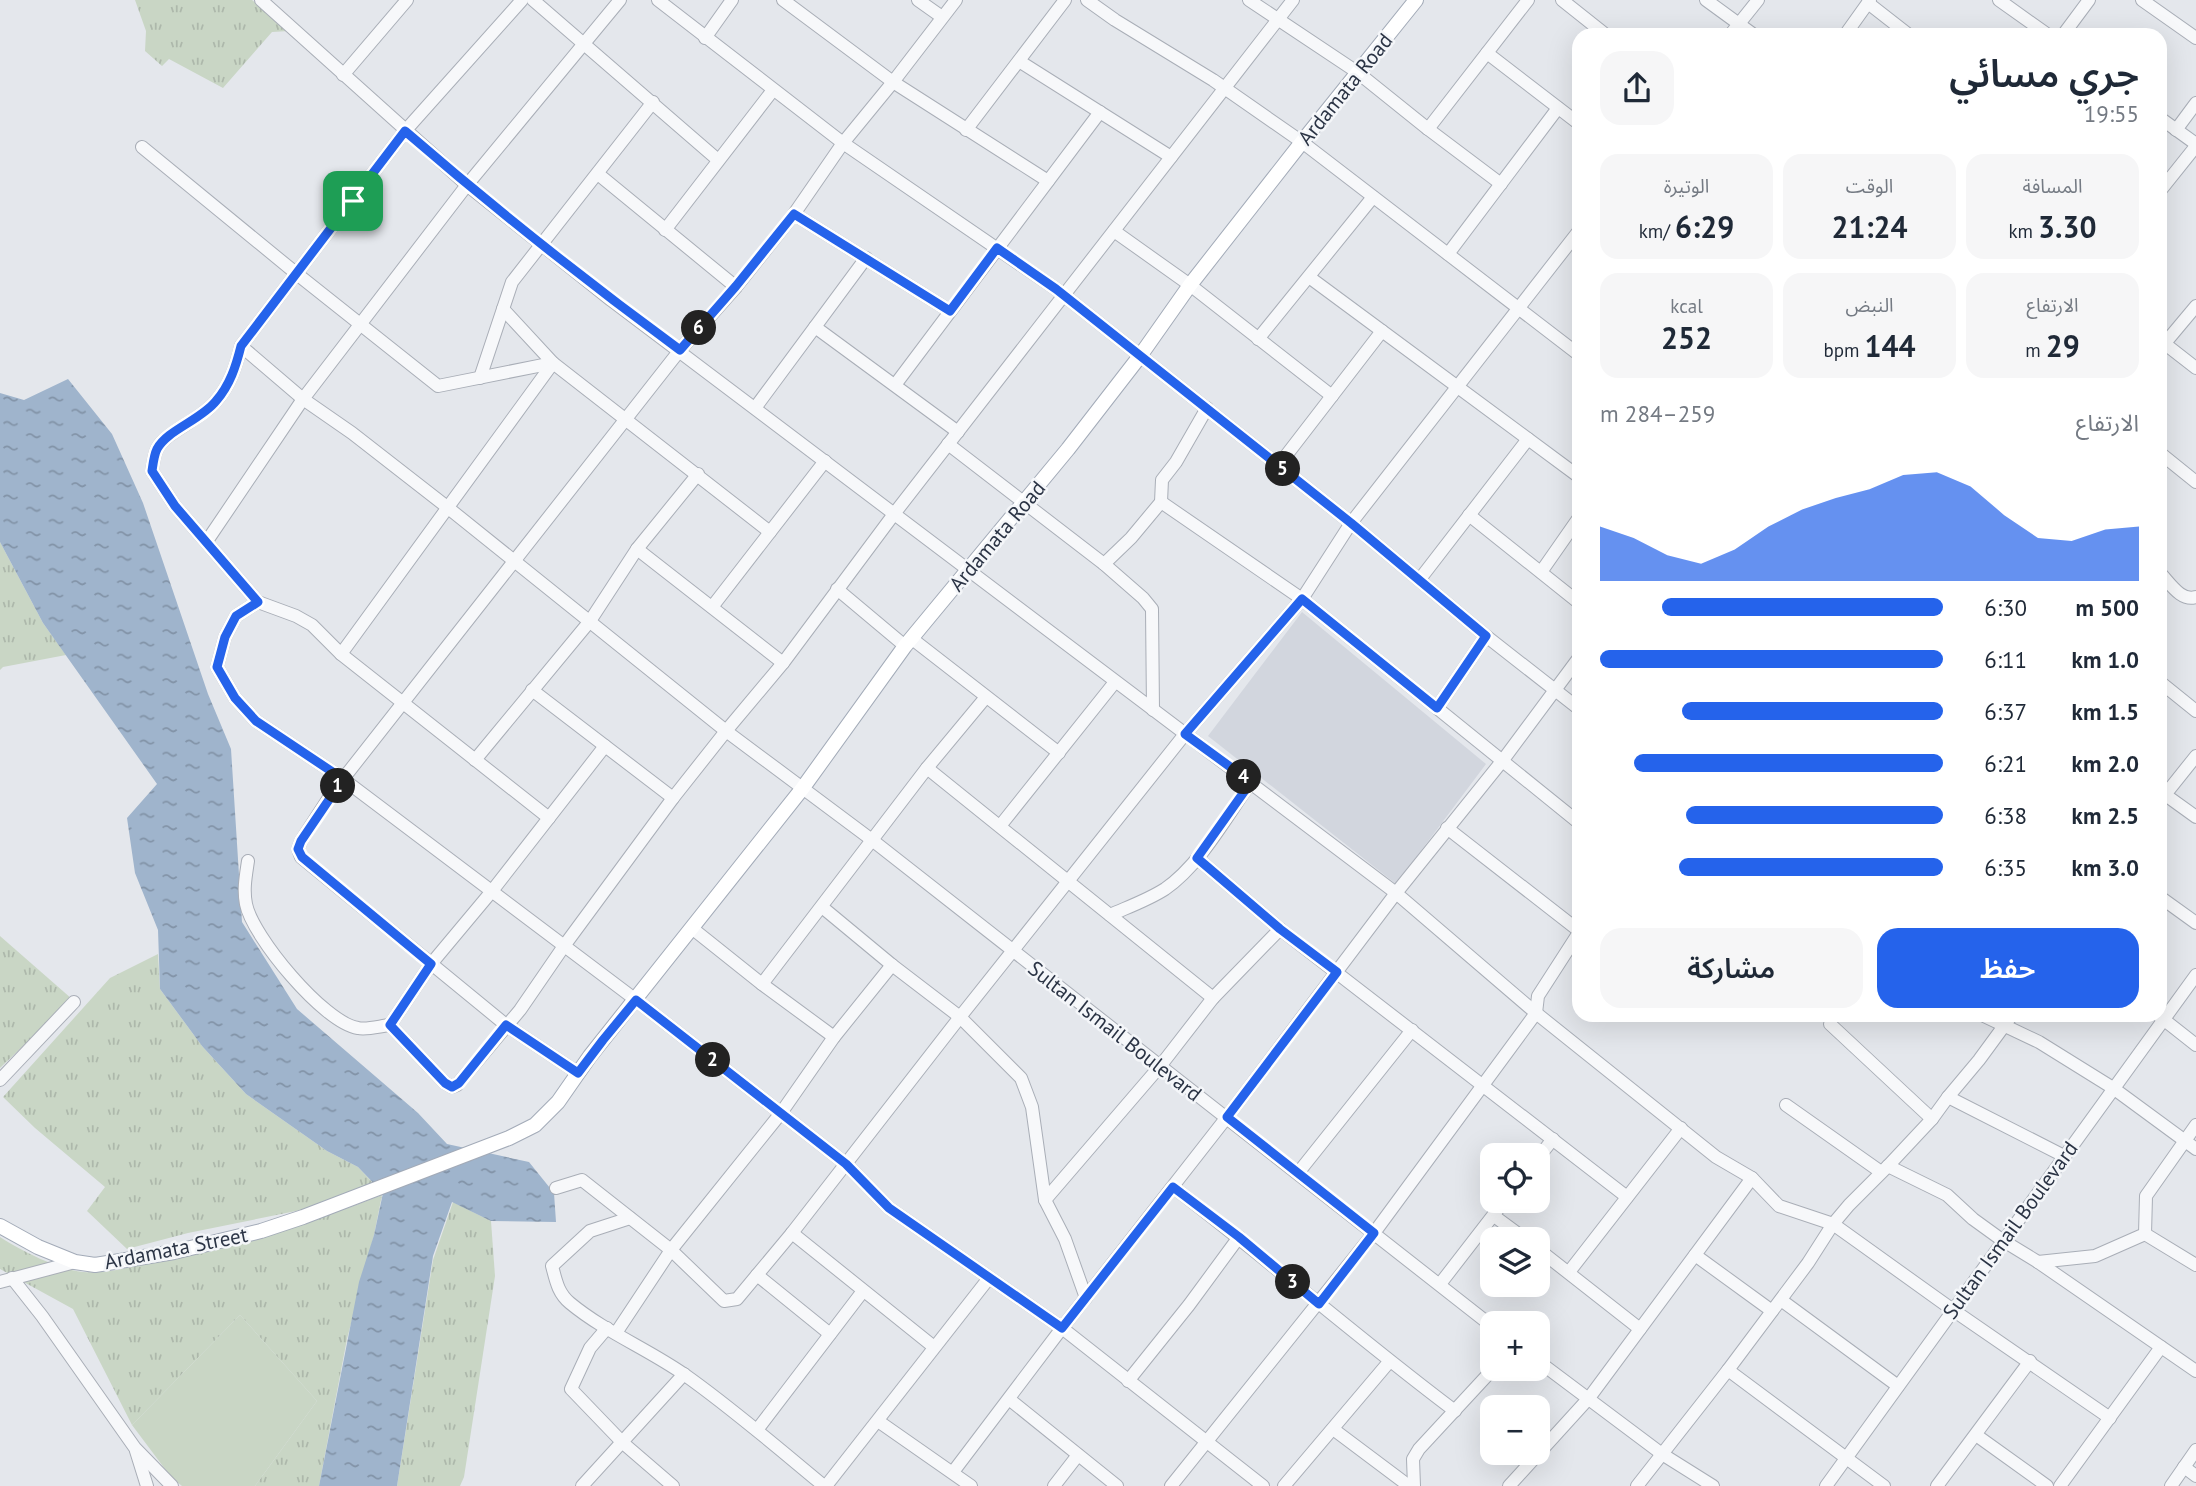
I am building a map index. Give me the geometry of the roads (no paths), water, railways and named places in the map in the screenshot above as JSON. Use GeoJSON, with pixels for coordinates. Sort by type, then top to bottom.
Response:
{"type":"FeatureCollection","features":[{"type":"Feature","properties":{"kind":"main road","name":"Ardamata Road"},"geometry":{"type":"LineString","coordinates":[[509,1138],[535,1125],[558,1102],[603,1040],[803,789],[908,642],[1025,502],[1140,356],[1190,285],[1416,0]]}},
{"type":"Feature","properties":{"kind":"main road","name":"Ardamata Street"},"geometry":{"type":"LineString","coordinates":[[0,1226],[38,1247],[75,1262],[95,1265],[174,1252],[261,1231],[509,1138]]}},
{"type":"Feature","properties":{"kind":"street"},"geometry":{"type":"LineString","coordinates":[[261,0],[467,185],[611,300],[1396,892],[1536,1013],[1716,1157],[1752,1178],[1779,1206],[1833,1224],[2110,1418]]}},
{"type":"Feature","properties":{"kind":"street"},"geometry":{"type":"LineString","coordinates":[[343,75],[407,0]]}},
{"type":"Feature","properties":{"kind":"street"},"geometry":{"type":"LineString","coordinates":[[522,0],[405,131],[241,346],[233,375],[216,402],[195,420],[176,430],[157,449],[152,471],[175,506],[258,602],[312,625],[341,654],[549,818]]}},
{"type":"Feature","properties":{"kind":"street"},"geometry":{"type":"LineString","coordinates":[[533,0],[718,160]]}},
{"type":"Feature","properties":{"kind":"street"},"geometry":{"type":"LineString","coordinates":[[206,541],[303,399],[467,185],[620,0]]}},
{"type":"Feature","properties":{"kind":"street"},"geometry":{"type":"LineString","coordinates":[[658,0],[843,143],[1064,296],[1351,523],[1486,636],[1572,703]]}},
{"type":"Feature","properties":{"kind":"street"},"geometry":{"type":"LineString","coordinates":[[705,38],[732,0]]}},
{"type":"Feature","properties":{"kind":"street"},"geometry":{"type":"LineString","coordinates":[[783,0],[893,82],[1048,181]]}},
{"type":"Feature","properties":{"kind":"street"},"geometry":{"type":"LineString","coordinates":[[918,0],[942,17]]}},
{"type":"Feature","properties":{"kind":"street"},"geometry":{"type":"LineString","coordinates":[[578,1073],[506,1025],[302,857],[298,849],[343,779],[680,350],[794,214],[843,143],[956,0]]}},
{"type":"Feature","properties":{"kind":"street"},"geometry":{"type":"LineString","coordinates":[[965,130],[1065,0]]}},
{"type":"Feature","properties":{"kind":"street"},"geometry":{"type":"LineString","coordinates":[[1087,0],[1225,88],[1302,142],[1572,349]]}},
{"type":"Feature","properties":{"kind":"street"},"geometry":{"type":"LineString","coordinates":[[1249,0],[1357,72],[1501,184]]}},
{"type":"Feature","properties":{"kind":"street"},"geometry":{"type":"LineString","coordinates":[[390,1025],[445,1083],[452,1087],[459,1083],[524,1005],[673,798],[783,663],[894,514],[1293,0]]}},
{"type":"Feature","properties":{"kind":"street"},"geometry":{"type":"LineString","coordinates":[[1428,129],[1528,0]]}},
{"type":"Feature","properties":{"kind":"street"},"geometry":{"type":"LineString","coordinates":[[1562,0],[1597,28]]}},
{"type":"Feature","properties":{"kind":"street"},"geometry":{"type":"LineString","coordinates":[[1706,0],[1744,28]]}},
{"type":"Feature","properties":{"kind":"street"},"geometry":{"type":"LineString","coordinates":[[1736,28],[1758,0]]}},
{"type":"Feature","properties":{"kind":"street"},"geometry":{"type":"LineString","coordinates":[[1999,0],[2038,28]]}},
{"type":"Feature","properties":{"kind":"street"},"geometry":{"type":"LineString","coordinates":[[2068,28],[2089,0]]}},
{"type":"Feature","properties":{"kind":"street"},"geometry":{"type":"LineString","coordinates":[[2142,0],[2196,38]]}},
{"type":"Feature","properties":{"kind":"street"},"geometry":{"type":"LineString","coordinates":[[1850,28],[1869,1],[1901,28]]}},
{"type":"Feature","properties":{"kind":"street"},"geometry":{"type":"LineString","coordinates":[[1487,53],[1572,118]]}},
{"type":"Feature","properties":{"kind":"street"},"geometry":{"type":"LineString","coordinates":[[1019,61],[1171,157]]}},
{"type":"Feature","properties":{"kind":"street"},"geometry":{"type":"LineString","coordinates":[[665,230],[773,90]]}},
{"type":"Feature","properties":{"kind":"street"},"geometry":{"type":"LineString","coordinates":[[480,377],[512,282],[653,102]]}},
{"type":"Feature","properties":{"kind":"street"},"geometry":{"type":"LineString","coordinates":[[2176,130],[2196,103]]}},
{"type":"Feature","properties":{"kind":"street"},"geometry":{"type":"LineString","coordinates":[[1448,254],[1558,108]]}},
{"type":"Feature","properties":{"kind":"street"},"geometry":{"type":"LineString","coordinates":[[895,385],[1100,112]]}},
{"type":"Feature","properties":{"kind":"street"},"geometry":{"type":"LineString","coordinates":[[2167,123],[2196,145],[2167,182]]}},
{"type":"Feature","properties":{"kind":"street"},"geometry":{"type":"LineString","coordinates":[[142,146],[438,386],[553,363]]}},
{"type":"Feature","properties":{"kind":"street"},"geometry":{"type":"LineString","coordinates":[[598,174],[736,286]]}},
{"type":"Feature","properties":{"kind":"street"},"geometry":{"type":"LineString","coordinates":[[1258,338],[1373,197]]}},
{"type":"Feature","properties":{"kind":"street"},"geometry":{"type":"LineString","coordinates":[[794,214],[950,311]]}},
{"type":"Feature","properties":{"kind":"street"},"geometry":{"type":"LineString","coordinates":[[1114,231],[1190,285],[1332,396]]}},
{"type":"Feature","properties":{"kind":"street"},"geometry":{"type":"LineString","coordinates":[[556,1188],[582,1180],[671,1251],[724,1301],[737,1299],[1185,734],[1302,599],[1351,523],[1572,240]]}},
{"type":"Feature","properties":{"kind":"street"},"geometry":{"type":"LineString","coordinates":[[755,408],[866,258]]}},
{"type":"Feature","properties":{"kind":"street"},"geometry":{"type":"LineString","coordinates":[[1309,277],[1572,472]]}},
{"type":"Feature","properties":{"kind":"street"},"geometry":{"type":"LineString","coordinates":[[2167,337],[2196,306]]}},
{"type":"Feature","properties":{"kind":"street"},"geometry":{"type":"LineString","coordinates":[[503,309],[553,363],[770,532]]}},
{"type":"Feature","properties":{"kind":"street"},"geometry":{"type":"LineString","coordinates":[[815,327],[958,432]]}},
{"type":"Feature","properties":{"kind":"street"},"geometry":{"type":"LineString","coordinates":[[1279,466],[1381,331]]}},
{"type":"Feature","properties":{"kind":"street","name":"Sultan Ismail Boulevard"},"geometry":{"type":"LineString","coordinates":[[241,346],[303,399],[352,433],[447,507],[726,731],[872,839],[1480,1316]]}},
{"type":"Feature","properties":{"kind":"street"},"geometry":{"type":"LineString","coordinates":[[2167,348],[2196,368]]}},
{"type":"Feature","properties":{"kind":"street"},"geometry":{"type":"LineString","coordinates":[[341,654],[553,363]]}},
{"type":"Feature","properties":{"kind":"street"},"geometry":{"type":"LineString","coordinates":[[1104,564],[1131,538],[1161,502],[1162,481],[1207,408]]}},
{"type":"Feature","properties":{"kind":"street"},"geometry":{"type":"LineString","coordinates":[[1420,579],[1528,439]]}},
{"type":"Feature","properties":{"kind":"street"},"geometry":{"type":"LineString","coordinates":[[948,444],[1104,564],[1152,609],[1153,710]]}},
{"type":"Feature","properties":{"kind":"street"},"geometry":{"type":"LineString","coordinates":[[2167,459],[2196,482]]}},
{"type":"Feature","properties":{"kind":"street"},"geometry":{"type":"LineString","coordinates":[[712,607],[825,461]]}},
{"type":"Feature","properties":{"kind":"street"},"geometry":{"type":"LineString","coordinates":[[475,760],[590,621],[637,549],[698,474]]}},
{"type":"Feature","properties":{"kind":"street"},"geometry":{"type":"LineString","coordinates":[[1161,502],[1302,599],[1572,816]]}},
{"type":"Feature","properties":{"kind":"street"},"geometry":{"type":"LineString","coordinates":[[1469,515],[1572,597]]}},
{"type":"Feature","properties":{"kind":"street"},"geometry":{"type":"LineString","coordinates":[[1541,572],[1572,528]]}},
{"type":"Feature","properties":{"kind":"street"},"geometry":{"type":"LineString","coordinates":[[637,549],[783,663]]}},
{"type":"Feature","properties":{"kind":"street"},"geometry":{"type":"LineString","coordinates":[[2167,580],[2183,597],[2196,597]]}},
{"type":"Feature","properties":{"kind":"street"},"geometry":{"type":"LineString","coordinates":[[837,589],[1059,753]]}},
{"type":"Feature","properties":{"kind":"street"},"geometry":{"type":"LineString","coordinates":[[258,602],[236,616],[225,637],[217,667],[235,698],[256,721],[343,779],[636,1000],[846,1164],[889,1208],[1062,1328],[1263,1486]]}},
{"type":"Feature","properties":{"kind":"street"},"geometry":{"type":"LineString","coordinates":[[1437,708],[1486,636]]}},
{"type":"Feature","properties":{"kind":"street"},"geometry":{"type":"LineString","coordinates":[[953,1472],[1227,1117],[1396,892],[1503,761],[1572,667]]}},
{"type":"Feature","properties":{"kind":"street"},"geometry":{"type":"LineString","coordinates":[[1000,826],[1115,682]]}},
{"type":"Feature","properties":{"kind":"street"},"geometry":{"type":"LineString","coordinates":[[2167,688],[2196,711]]}},
{"type":"Feature","properties":{"kind":"street"},"geometry":{"type":"LineString","coordinates":[[532,690],[673,798]]}},
{"type":"Feature","properties":{"kind":"street"},"geometry":{"type":"LineString","coordinates":[[762,984],[927,768],[986,697]]}},
{"type":"Feature","properties":{"kind":"street"},"geometry":{"type":"LineString","coordinates":[[390,1025],[431,964],[492,891],[605,746]]}},
{"type":"Feature","properties":{"kind":"street"},"geometry":{"type":"LineString","coordinates":[[2167,790],[2196,756]]}},
{"type":"Feature","properties":{"kind":"street"},"geometry":{"type":"LineString","coordinates":[[927,768],[1213,999]]}},
{"type":"Feature","properties":{"kind":"street"},"geometry":{"type":"LineString","coordinates":[[1110,915],[1163,891],[1178,879],[1197,858],[1251,782]]}},
{"type":"Feature","properties":{"kind":"street"},"geometry":{"type":"LineString","coordinates":[[2167,799],[2196,817]]}},
{"type":"Feature","properties":{"kind":"street"},"geometry":{"type":"LineString","coordinates":[[1447,828],[1572,927]]}},
{"type":"Feature","properties":{"kind":"street"},"geometry":{"type":"LineString","coordinates":[[1197,858],[1280,929],[1628,1197]]}},
{"type":"Feature","properties":{"kind":"street"},"geometry":{"type":"LineString","coordinates":[[248,861],[246,905],[254,925],[298,983],[325,1011],[343,1023],[358,1028],[390,1025]]}},
{"type":"Feature","properties":{"kind":"street"},"geometry":{"type":"LineString","coordinates":[[2167,902],[2196,923]]}},
{"type":"Feature","properties":{"kind":"street"},"geometry":{"type":"LineString","coordinates":[[822,907],[960,1017],[1021,1078],[1032,1107],[1045,1200],[1065,1239],[1086,1298]]}},
{"type":"Feature","properties":{"kind":"street"},"geometry":{"type":"LineString","coordinates":[[693,929],[834,1037]]}},
{"type":"Feature","properties":{"kind":"street"},"geometry":{"type":"LineString","coordinates":[[1045,1200],[1161,1065],[1213,999],[1280,929]]}},
{"type":"Feature","properties":{"kind":"street"},"geometry":{"type":"LineString","coordinates":[[1171,1486],[1374,1233],[1536,1013],[1538,996],[1572,942]]}},
{"type":"Feature","properties":{"kind":"street"},"geometry":{"type":"LineString","coordinates":[[673,1486],[623,1443],[571,1389],[590,1348],[612,1331],[671,1251],[781,1113],[834,1037],[892,965]]}},
{"type":"Feature","properties":{"kind":"street","name":"Sultan Ismail Boulevard"},"geometry":{"type":"LineString","coordinates":[[2167,1010],[2196,975]]}},
{"type":"Feature","properties":{"kind":"street"},"geometry":{"type":"LineString","coordinates":[[0,1080],[74,1002]]}},
{"type":"Feature","properties":{"kind":"street"},"geometry":{"type":"LineString","coordinates":[[1996,1022],[2039,1042],[2113,1087],[2196,1149]]}},
{"type":"Feature","properties":{"kind":"street"},"geometry":{"type":"LineString","coordinates":[[1637,1486],[1781,1300],[1833,1224],[1932,1119],[2007,1022]]}},
{"type":"Feature","properties":{"kind":"street","name":"Sultan Ismail Boulevard"},"geometry":{"type":"LineString","coordinates":[[1826,1486],[2158,1022]]}},
{"type":"Feature","properties":{"kind":"street"},"geometry":{"type":"LineString","coordinates":[[2167,1022],[2196,1045]]}},
{"type":"Feature","properties":{"kind":"street"},"geometry":{"type":"LineString","coordinates":[[1830,1024],[1932,1119]]}},
{"type":"Feature","properties":{"kind":"street"},"geometry":{"type":"LineString","coordinates":[[1298,1173],[1412,1030]]}},
{"type":"Feature","properties":{"kind":"street"},"geometry":{"type":"LineString","coordinates":[[1948,1097],[2064,1156]]}},
{"type":"Feature","properties":{"kind":"street"},"geometry":{"type":"LineString","coordinates":[[1786,1105],[1885,1169],[1947,1195],[1973,1219],[2002,1240],[2196,1371]]}},
{"type":"Feature","properties":{"kind":"street"},"geometry":{"type":"LineString","coordinates":[[2145,1234],[2146,1196],[2196,1125]]}},
{"type":"Feature","properties":{"kind":"street"},"geometry":{"type":"LineString","coordinates":[[1569,1272],[1681,1128]]}},
{"type":"Feature","properties":{"kind":"street"},"geometry":{"type":"LineString","coordinates":[[1550,1143],[1553,1139]]}},
{"type":"Feature","properties":{"kind":"street"},"geometry":{"type":"LineString","coordinates":[[1509,1486],[1589,1398],[1752,1178]]}},
{"type":"Feature","properties":{"kind":"street"},"geometry":{"type":"LineString","coordinates":[[1173,1187],[1239,1237],[1389,1362],[1455,1411]]}},
{"type":"Feature","properties":{"kind":"street"},"geometry":{"type":"LineString","coordinates":[[1440,1284],[1496,1213]]}},
{"type":"Feature","properties":{"kind":"street"},"geometry":{"type":"LineString","coordinates":[[1494,1216],[1509,1227]]}},
{"type":"Feature","properties":{"kind":"street"},"geometry":{"type":"LineString","coordinates":[[630,1217],[590,1231],[552,1266],[558,1291],[570,1303],[612,1331],[684,1374],[825,1486],[989,1278]]}},
{"type":"Feature","properties":{"kind":"street"},"geometry":{"type":"LineString","coordinates":[[792,1233],[934,1348]]}},
{"type":"Feature","properties":{"kind":"street"},"geometry":{"type":"LineString","coordinates":[[2038,1262],[2095,1256],[2145,1234]]}},
{"type":"Feature","properties":{"kind":"street"},"geometry":{"type":"LineString","coordinates":[[2145,1234],[2196,1265]]}},
{"type":"Feature","properties":{"kind":"street"},"geometry":{"type":"LineString","coordinates":[[1128,1381],[1239,1237]]}},
{"type":"Feature","properties":{"kind":"street"},"geometry":{"type":"LineString","coordinates":[[1695,1255],[1772,1311]]}},
{"type":"Feature","properties":{"kind":"street"},"geometry":{"type":"LineString","coordinates":[[1550,1258],[1640,1329]]}},
{"type":"Feature","properties":{"kind":"street"},"geometry":{"type":"LineString","coordinates":[[6,1280],[75,1262]]}},
{"type":"Feature","properties":{"kind":"street"},"geometry":{"type":"LineString","coordinates":[[757,1275],[830,1334]]}},
{"type":"Feature","properties":{"kind":"street"},"geometry":{"type":"LineString","coordinates":[[6,1280],[42,1316],[135,1448],[172,1486]]}},
{"type":"Feature","properties":{"kind":"street"},"geometry":{"type":"LineString","coordinates":[[757,1430],[863,1291]]}},
{"type":"Feature","properties":{"kind":"street"},"geometry":{"type":"LineString","coordinates":[[1781,1300],[1898,1386]]}},
{"type":"Feature","properties":{"kind":"street"},"geometry":{"type":"LineString","coordinates":[[2060,1486],[2161,1347]]}},
{"type":"Feature","properties":{"kind":"street"},"geometry":{"type":"LineString","coordinates":[[1937,1486],[2030,1361]]}},
{"type":"Feature","properties":{"kind":"street"},"geometry":{"type":"LineString","coordinates":[[1284,1486],[1389,1362]]}},
{"type":"Feature","properties":{"kind":"street"},"geometry":{"type":"LineString","coordinates":[[1550,1370],[1662,1454],[1713,1486]]}},
{"type":"Feature","properties":{"kind":"street"},"geometry":{"type":"LineString","coordinates":[[1728,1370],[1884,1486]]}},
{"type":"Feature","properties":{"kind":"street"},"geometry":{"type":"LineString","coordinates":[[582,1486],[684,1374]]}},
{"type":"Feature","properties":{"kind":"street"},"geometry":{"type":"LineString","coordinates":[[1412,1486],[1413,1459],[1426,1440],[1482,1381]]}},
{"type":"Feature","properties":{"kind":"street"},"geometry":{"type":"LineString","coordinates":[[1009,1399],[1118,1486]]}},
{"type":"Feature","properties":{"kind":"street"},"geometry":{"type":"LineString","coordinates":[[878,1421],[971,1486]]}},
{"type":"Feature","properties":{"kind":"street"},"geometry":{"type":"LineString","coordinates":[[1333,1429],[1412,1486]]}},
{"type":"Feature","properties":{"kind":"street"},"geometry":{"type":"LineString","coordinates":[[1976,1435],[2048,1486]]}},
{"type":"Feature","properties":{"kind":"street"},"geometry":{"type":"LineString","coordinates":[[135,1448],[147,1486]]}},
{"type":"Feature","properties":{"kind":"street"},"geometry":{"type":"LineString","coordinates":[[2171,1486],[2196,1450]]}},
{"type":"Feature","properties":{"kind":"street"},"geometry":{"type":"LineString","coordinates":[[1054,1486],[1078,1455]]}},
{"type":"Feature","properties":{"kind":"street"},"geometry":{"type":"LineString","coordinates":[[2184,1467],[2196,1476]]}},
{"type":"Feature","properties":{"kind":"water"},"geometry":{"type":"Polygon","coordinates":[[[68,379],[112,434],[143,503],[208,694],[231,749],[242,922],[297,1009],[418,1113],[447,1144],[529,1162],[554,1193],[556,1222],[491,1221],[452,1202],[433,1256],[397,1486],[319,1486],[359,1282],[374,1235],[383,1193],[358,1167],[327,1151],[246,1094],[202,1046],[160,989],[158,930],[135,873],[127,818],[157,784],[43,623],[0,542],[0,393],[24,400],[68,379]]]}}]}
